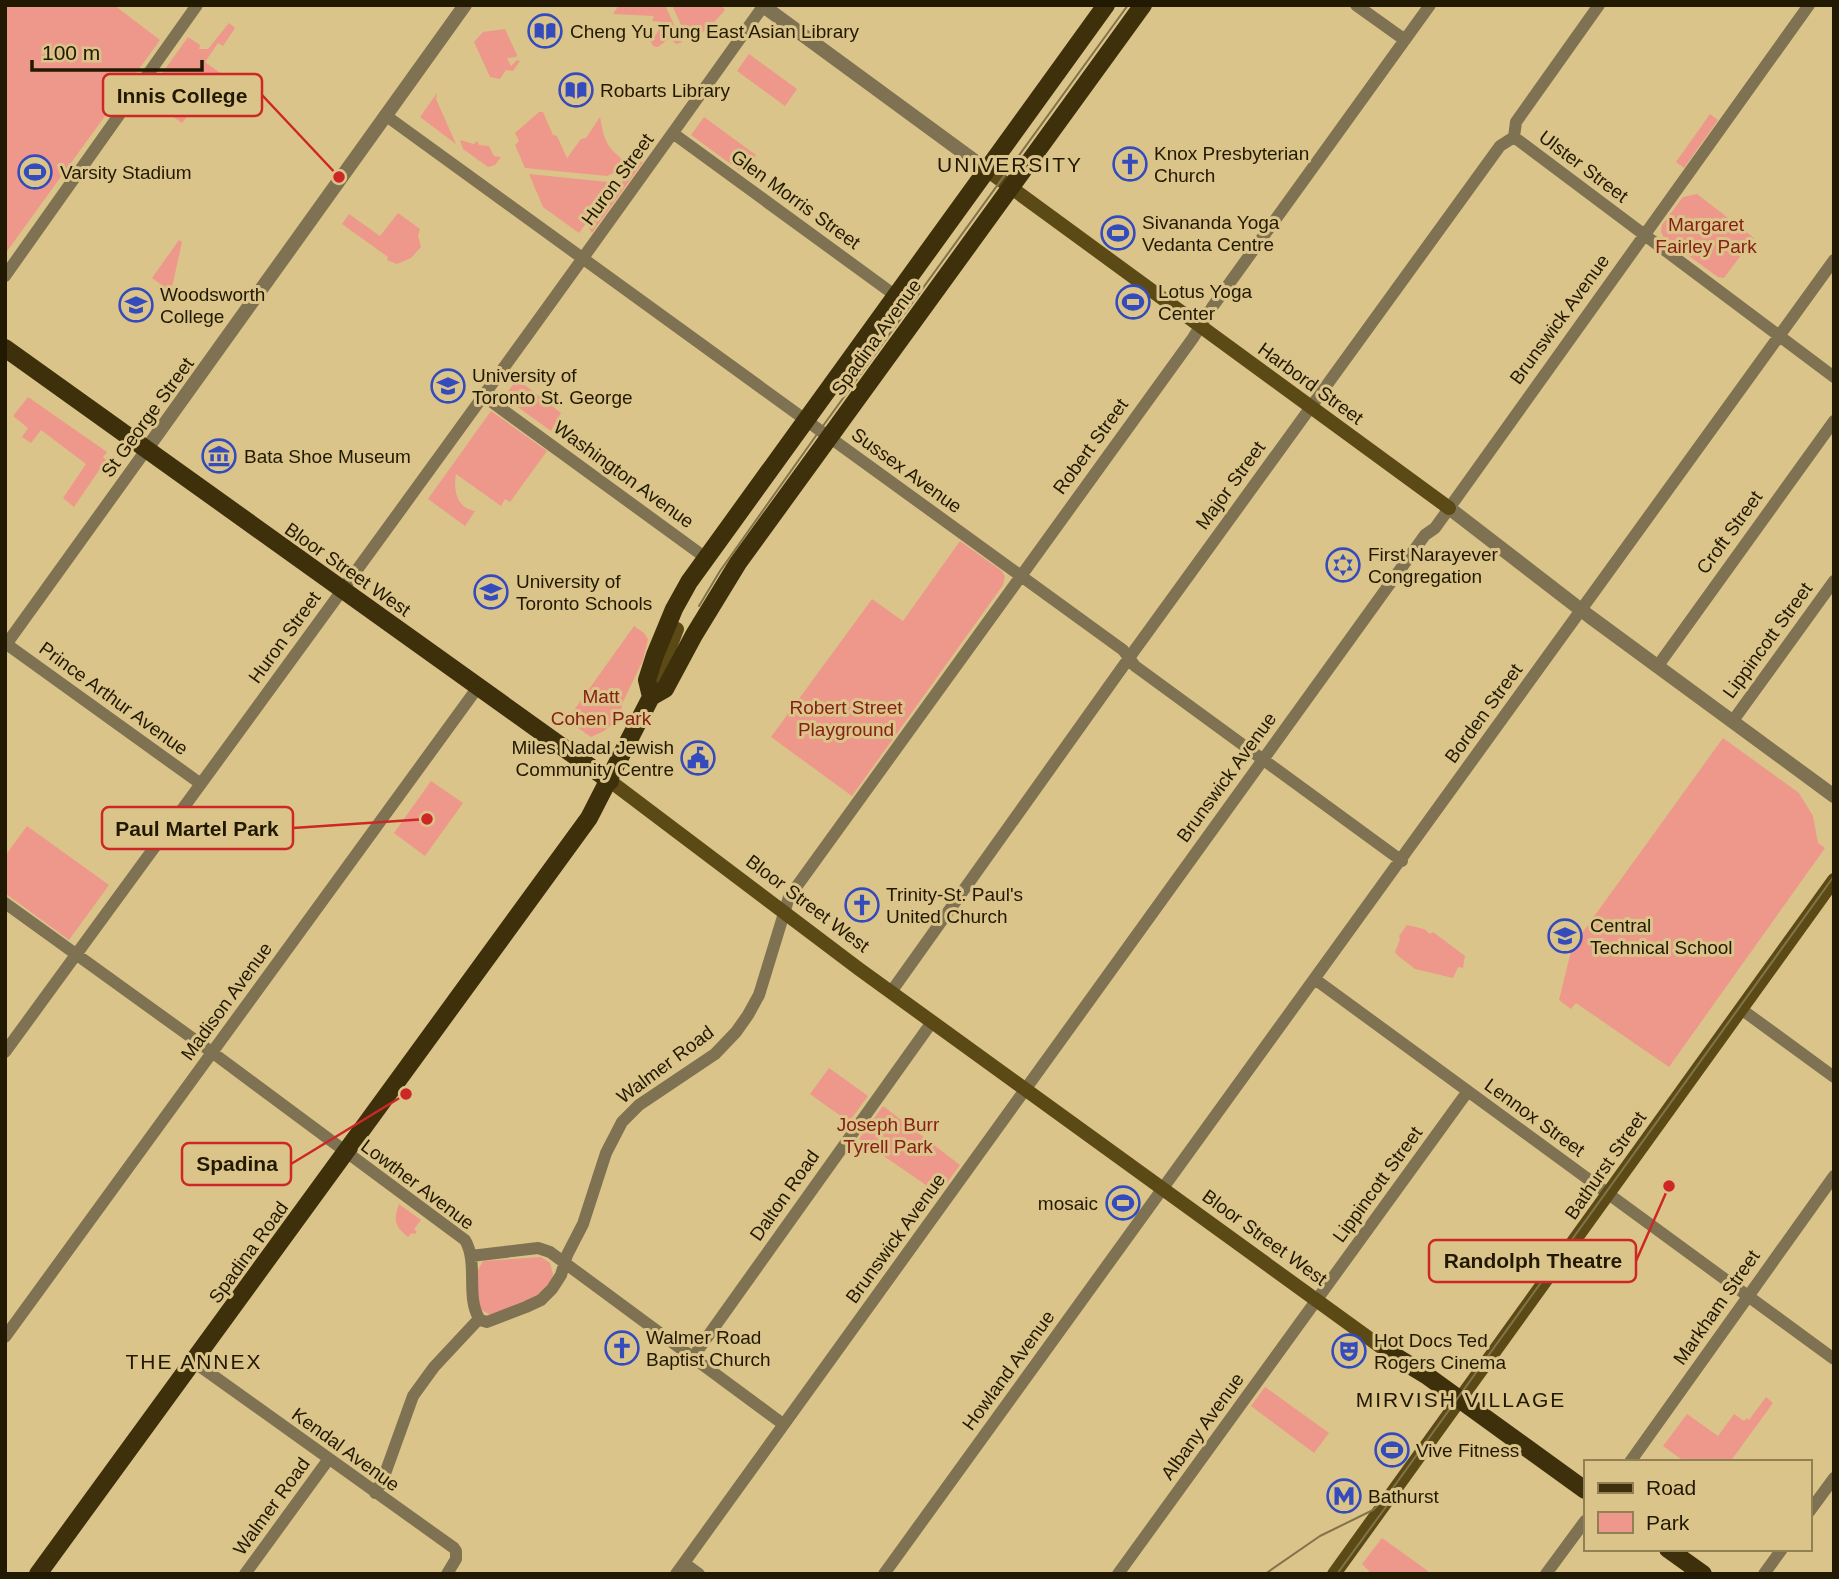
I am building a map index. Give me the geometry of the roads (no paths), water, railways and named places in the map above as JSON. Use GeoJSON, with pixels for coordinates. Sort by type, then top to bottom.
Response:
{"type":"FeatureCollection","features":[{"type":"Feature","properties":{"kind":"main road","name":"Spadina Avenue"},"geometry":{"type":"LineString","coordinates":[[610,781],[651,697],[665,689],[689,582],[1106,5]]}},
{"type":"Feature","properties":{"kind":"main road","name":"Spadina Avenue"},"geometry":{"type":"LineString","coordinates":[[651,697],[647,680],[679,629],[738,563],[1143,5]]}},
{"type":"Feature","properties":{"kind":"main road","name":"Harbord Street"},"geometry":{"type":"LineString","coordinates":[[987,170],[1448,508]]}},
{"type":"Feature","properties":{"kind":"main road","name":"Bloor Street West"},"geometry":{"type":"LineString","coordinates":[[5,348],[610,781],[891,992],[1388,1352],[1426,1375],[1584,1489]]}},
{"type":"Feature","properties":{"kind":"main road","name":"Spadina Road"},"geometry":{"type":"LineString","coordinates":[[38,1574],[589,818],[610,781]]}},
{"type":"Feature","properties":{"kind":"main road","name":"Bathurst Street"},"geometry":{"type":"LineString","coordinates":[[1334,1574],[1834,880]]}},
{"type":"Feature","properties":{"kind":"main road"},"geometry":{"type":"LineString","coordinates":[[1671,1551],[1703,1574]]}},
{"type":"Feature","properties":{"kind":"street"},"geometry":{"type":"LineString","coordinates":[[5,276],[197,5]]}},
{"type":"Feature","properties":{"kind":"street","name":"St George Street"},"geometry":{"type":"LineString","coordinates":[[6,644],[465,5]]}},
{"type":"Feature","properties":{"kind":"street"},"geometry":{"type":"LineString","coordinates":[[1356,5],[1405,40]]}},
{"type":"Feature","properties":{"kind":"street","name":"Robert Street"},"geometry":{"type":"LineString","coordinates":[[784,911],[789,897],[1430,5]]}},
{"type":"Feature","properties":{"kind":"street","name":"Major Street"},"geometry":{"type":"LineString","coordinates":[[891,992],[1129,657],[1500,146],[1514,137],[1516,122],[1600,5]]}},
{"type":"Feature","properties":{"kind":"street","name":"Brunswick Avenue"},"geometry":{"type":"LineString","coordinates":[[680,1568],[1262,759],[1425,535],[1435,528],[1809,5]]}},
{"type":"Feature","properties":{"kind":"street","name":"Harbord Street"},"geometry":{"type":"LineString","coordinates":[[763,6],[987,170]]}},
{"type":"Feature","properties":{"kind":"street","name":"Huron Street"},"geometry":{"type":"LineString","coordinates":[[5,1052],[485,397],[763,6]]}},
{"type":"Feature","properties":{"kind":"street","name":"Sussex Avenue"},"geometry":{"type":"LineString","coordinates":[[385,115],[1123,650],[1135,666],[1402,861]]}},
{"type":"Feature","properties":{"kind":"street","name":"Glen Morris Street"},"geometry":{"type":"LineString","coordinates":[[674,134],[896,296]]}},
{"type":"Feature","properties":{"kind":"street","name":"Ulster Street"},"geometry":{"type":"LineString","coordinates":[[1514,137],[1834,377]]}},
{"type":"Feature","properties":{"kind":"street","name":"Borden Street"},"geometry":{"type":"LineString","coordinates":[[1163,1189],[1834,260]]}},
{"type":"Feature","properties":{"kind":"street","name":"Washington Avenue"},"geometry":{"type":"LineString","coordinates":[[485,397],[706,558]]}},
{"type":"Feature","properties":{"kind":"street","name":"Croft Street"},"geometry":{"type":"LineString","coordinates":[[1657,667],[1834,421]]}},
{"type":"Feature","properties":{"kind":"street","name":"Harbord Street"},"geometry":{"type":"LineString","coordinates":[[1448,508],[1581,611],[1834,796]]}},
{"type":"Feature","properties":{"kind":"street","name":"Lippincott Street"},"geometry":{"type":"LineString","coordinates":[[1732,722],[1834,581]]}},
{"type":"Feature","properties":{"kind":"street","name":"Prince Arthur Avenue"},"geometry":{"type":"LineString","coordinates":[[6,644],[201,784]]}},
{"type":"Feature","properties":{"kind":"street","name":"Madison Avenue"},"geometry":{"type":"LineString","coordinates":[[5,1337],[478,687]]}},
{"type":"Feature","properties":{"kind":"street","name":"Lowther Avenue"},"geometry":{"type":"LineString","coordinates":[[5,903],[465,1240],[471,1256],[538,1248],[550,1252],[783,1424]]}},
{"type":"Feature","properties":{"kind":"street","name":"Walmer Road"},"geometry":{"type":"LineString","coordinates":[[480,1320],[487,1322],[541,1300],[552,1289],[566,1265],[567,1255],[583,1224],[606,1153],[622,1122],[639,1105],[702,1065],[736,1032],[759,995],[784,911]]}},
{"type":"Feature","properties":{"kind":"street","name":"Lennox Street"},"geometry":{"type":"LineString","coordinates":[[1316,980],[1834,1359]]}},
{"type":"Feature","properties":{"kind":"street"},"geometry":{"type":"LineString","coordinates":[[1741,1009],[1834,1077]]}},
{"type":"Feature","properties":{"kind":"street","name":"Dalton Road"},"geometry":{"type":"LineString","coordinates":[[692,1357],[932,1021]]}},
{"type":"Feature","properties":{"kind":"street","name":"Lippincott Street"},"geometry":{"type":"LineString","coordinates":[[1317,1300],[1468,1091]]}},
{"type":"Feature","properties":{"kind":"street","name":"Markham Street"},"geometry":{"type":"LineString","coordinates":[[1631,1460],[1834,1176]]}},
{"type":"Feature","properties":{"kind":"street","name":"Howland Avenue"},"geometry":{"type":"LineString","coordinates":[[884,1574],[1163,1189]]}},
{"type":"Feature","properties":{"kind":"street"},"geometry":{"type":"LineString","coordinates":[[375,1493],[382,1482],[413,1396],[434,1367],[480,1320],[474,1311],[471,1256]]}},
{"type":"Feature","properties":{"kind":"street","name":"Albany Avenue"},"geometry":{"type":"LineString","coordinates":[[1118,1574],[1317,1300]]}},
{"type":"Feature","properties":{"kind":"street","name":"Kendal Avenue"},"geometry":{"type":"LineString","coordinates":[[194,1362],[454,1548],[456,1559],[447,1574]]}},
{"type":"Feature","properties":{"kind":"street","name":"Walmer Road"},"geometry":{"type":"LineString","coordinates":[[245,1574],[328,1460]]}},
{"type":"Feature","properties":{"kind":"street"},"geometry":{"type":"LineString","coordinates":[[1811,1508],[1834,1478]]}},
{"type":"Feature","properties":{"kind":"street"},"geometry":{"type":"LineString","coordinates":[[1546,1574],[1584,1522]]}},
{"type":"Feature","properties":{"kind":"street"},"geometry":{"type":"LineString","coordinates":[[1764,1574],[1781,1551]]}},
{"type":"Feature","properties":{"kind":"street"},"geometry":{"type":"LineString","coordinates":[[680,1568],[699,1574]]}},
{"type":"Feature","properties":{"kind":"tram line"},"geometry":{"type":"LineString","coordinates":[[699,606],[720,571],[820,430],[1128,5]]}},
{"type":"Feature","properties":{"kind":"tram line"},"geometry":{"type":"LineString","coordinates":[[1265,1574],[1320,1536],[1373,1510],[1390,1492],[1834,876]]}},
{"type":"Feature","properties":{"kind":"tram line"},"geometry":{"type":"LineString","coordinates":[[1337,1574],[1388,1504]]}},
{"type":"Feature","properties":{"kind":"place","name":"Cheng Yu Tung East Asian Library"},"geometry":{"type":"Point","coordinates":[545,31]}},
{"type":"Feature","properties":{"kind":"place","name":"Robarts Library"},"geometry":{"type":"Point","coordinates":[576,90]}},
{"type":"Feature","properties":{"kind":"place","name":"Knox Presbyterian Church"},"geometry":{"type":"Point","coordinates":[1130,164]}},
{"type":"Feature","properties":{"kind":"place","name":"Varsity Stadium"},"geometry":{"type":"Point","coordinates":[35,172]}},
{"type":"Feature","properties":{"kind":"place","name":"Innis College"},"geometry":{"type":"Point","coordinates":[339,177]}},
{"type":"Feature","properties":{"kind":"place","name":"Sivananda Yoga Vedanta Centre"},"geometry":{"type":"Point","coordinates":[1118,233]}},
{"type":"Feature","properties":{"kind":"place","name":"Lotus Yoga Center"},"geometry":{"type":"Point","coordinates":[1133,302]}},
{"type":"Feature","properties":{"kind":"place","name":"Woodsworth College"},"geometry":{"type":"Point","coordinates":[136,305]}},
{"type":"Feature","properties":{"kind":"place","name":"University of Toronto St. George"},"geometry":{"type":"Point","coordinates":[448,386]}},
{"type":"Feature","properties":{"kind":"place","name":"Bata Shoe Museum"},"geometry":{"type":"Point","coordinates":[219,456]}},
{"type":"Feature","properties":{"kind":"place","name":"First Narayever Congregation"},"geometry":{"type":"Point","coordinates":[1343,565]}},
{"type":"Feature","properties":{"kind":"place","name":"University of Toronto Schools"},"geometry":{"type":"Point","coordinates":[491,592]}},
{"type":"Feature","properties":{"kind":"place","name":"Miles Nadal Jewish Community Centre"},"geometry":{"type":"Point","coordinates":[698,758]}},
{"type":"Feature","properties":{"kind":"place","name":"Paul Martel Park"},"geometry":{"type":"Point","coordinates":[427,819]}},
{"type":"Feature","properties":{"kind":"place","name":"Trinity-St. Paul's United Church"},"geometry":{"type":"Point","coordinates":[862,905]}},
{"type":"Feature","properties":{"kind":"place","name":"Central Technical School"},"geometry":{"type":"Point","coordinates":[1565,936]}},
{"type":"Feature","properties":{"kind":"place","name":"Spadina"},"geometry":{"type":"Point","coordinates":[406,1094]}},
{"type":"Feature","properties":{"kind":"place","name":"Randolph Theatre"},"geometry":{"type":"Point","coordinates":[1669,1186]}},
{"type":"Feature","properties":{"kind":"place","name":"mosaic"},"geometry":{"type":"Point","coordinates":[1123,1203]}},
{"type":"Feature","properties":{"kind":"place","name":"Walmer Road Baptist Church"},"geometry":{"type":"Point","coordinates":[622,1348]}},
{"type":"Feature","properties":{"kind":"place","name":"Hot Docs Ted Rogers Cinema"},"geometry":{"type":"Point","coordinates":[1349,1351]}},
{"type":"Feature","properties":{"kind":"place","name":"Vive Fitness"},"geometry":{"type":"Point","coordinates":[1392,1450]}},
{"type":"Feature","properties":{"kind":"place","name":"Bathurst"},"geometry":{"type":"Point","coordinates":[1344,1496]}},
{"type":"Feature","properties":{"kind":"district","name":"UNIVERSITY"},"geometry":{"type":"Point","coordinates":[1010,165]}},
{"type":"Feature","properties":{"kind":"district","name":"THE ANNEX"},"geometry":{"type":"Point","coordinates":[194,1362]}},
{"type":"Feature","properties":{"kind":"district","name":"MIRVISH VILLAGE"},"geometry":{"type":"Point","coordinates":[1461,1400]}},
{"type":"Feature","properties":{"kind":"park label","name":"Margaret Fairley Park"},"geometry":{"type":"Point","coordinates":[1706,235]}},
{"type":"Feature","properties":{"kind":"park label","name":"Matt Cohen Park"},"geometry":{"type":"Point","coordinates":[601,707]}},
{"type":"Feature","properties":{"kind":"park label","name":"Robert Street Playground"},"geometry":{"type":"Point","coordinates":[846,718]}},
{"type":"Feature","properties":{"kind":"park label","name":"Joseph Burr Tyrell Park"},"geometry":{"type":"Point","coordinates":[888,1135]}}]}
